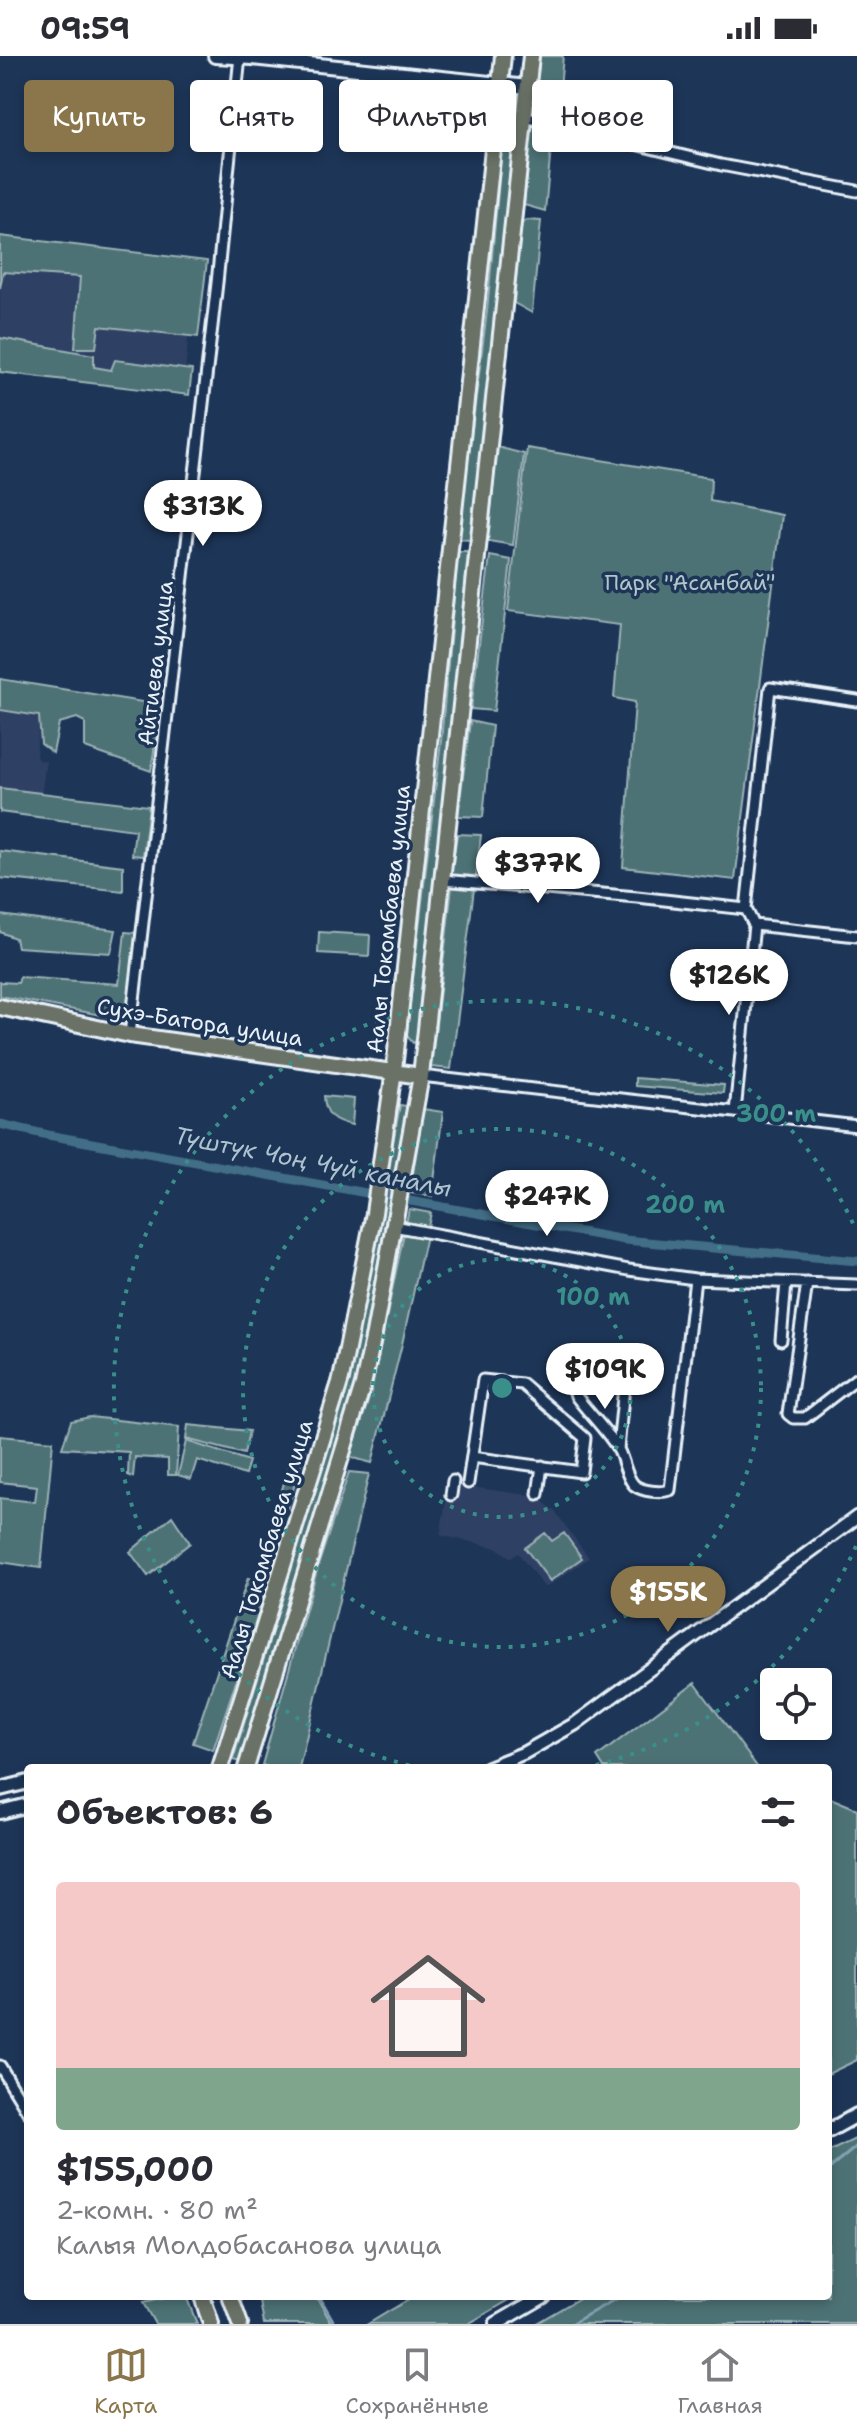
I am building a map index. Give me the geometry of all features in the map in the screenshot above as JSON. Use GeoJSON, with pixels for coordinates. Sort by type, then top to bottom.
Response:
{"type":"FeatureCollection","features":[{"type":"Feature","properties":{"kind":"main road"},"geometry":{"type":"LineString","coordinates":[[215,56],[470,80]]}},
{"type":"Feature","properties":{"kind":"main road","name":"Аалы Токомбаева улица"},"geometry":{"type":"LineString","coordinates":[[500,80],[503,56]]}},
{"type":"Feature","properties":{"kind":"main road","name":"Аалы Токомбаева улица"},"geometry":{"type":"LineString","coordinates":[[247,1764],[363,1385],[421,1076],[531,56]]}},
{"type":"Feature","properties":{"kind":"main road"},"geometry":{"type":"LineString","coordinates":[[516,85],[528,87]]}},
{"type":"Feature","properties":{"kind":"main road","name":"Аалы Токомбаева улица"},"geometry":{"type":"LineString","coordinates":[[221,1764],[341,1379],[374,1213],[394,1070],[493,152]]}},
{"type":"Feature","properties":{"kind":"main road","name":"Сухэ-Батора улица"},"geometry":{"type":"LineString","coordinates":[[0,1007],[130,1035],[421,1076]]}},
{"type":"Feature","properties":{"kind":"main road"},"geometry":{"type":"LineString","coordinates":[[0,1789],[24,1783]]}},
{"type":"Feature","properties":{"kind":"main road"},"geometry":{"type":"LineString","coordinates":[[0,1812],[24,1806]]}},
{"type":"Feature","properties":{"kind":"main road"},"geometry":{"type":"LineString","coordinates":[[832,2129],[857,2115]]}},
{"type":"Feature","properties":{"kind":"main road"},"geometry":{"type":"LineString","coordinates":[[203,2300],[211,2324]]}},
{"type":"Feature","properties":{"kind":"main road"},"geometry":{"type":"LineString","coordinates":[[231,2300],[240,2324]]}},
{"type":"Feature","properties":{"kind":"main road"},"geometry":{"type":"LineString","coordinates":[[496,2324],[537,2300]]}},
{"type":"Feature","properties":{"kind":"street","name":"Айтиева улица"},"geometry":{"type":"LineString","coordinates":[[130,1035],[217,283],[240,57]]}},
{"type":"Feature","properties":{"kind":"street"},"geometry":{"type":"LineString","coordinates":[[524,117],[721,165],[857,191]]}},
{"type":"Feature","properties":{"kind":"street"},"geometry":{"type":"LineString","coordinates":[[735,1112],[754,925],[746,909],[770,688],[857,701]]}},
{"type":"Feature","properties":{"kind":"street"},"geometry":{"type":"LineString","coordinates":[[442,880],[746,909]]}},
{"type":"Feature","properties":{"kind":"street"},"geometry":{"type":"LineString","coordinates":[[754,925],[857,936]]}},
{"type":"Feature","properties":{"kind":"street"},"geometry":{"type":"LineString","coordinates":[[421,1076],[857,1126]]}},
{"type":"Feature","properties":{"kind":"street"},"geometry":{"type":"LineString","coordinates":[[394,1221],[629,1270],[695,1279],[857,1285]]}},
{"type":"Feature","properties":{"kind":"street"},"geometry":{"type":"LineString","coordinates":[[577,1369],[573,1387],[576,1396],[618,1449],[632,1483],[662,1493],[670,1490],[695,1279]]}},
{"type":"Feature","properties":{"kind":"street"},"geometry":{"type":"LineString","coordinates":[[781,1340],[786,1283]]}},
{"type":"Feature","properties":{"kind":"street"},"geometry":{"type":"LineString","coordinates":[[807,1283],[788,1414],[796,1419],[805,1418],[857,1378]]}},
{"type":"Feature","properties":{"kind":"street"},"geometry":{"type":"LineString","coordinates":[[618,1449],[625,1376]]}},
{"type":"Feature","properties":{"kind":"street"},"geometry":{"type":"LineString","coordinates":[[468,1483],[483,1380],[522,1384],[585,1438],[581,1472],[472,1457]]}},
{"type":"Feature","properties":{"kind":"street"},"geometry":{"type":"LineString","coordinates":[[538,1494],[542,1466]]}},
{"type":"Feature","properties":{"kind":"street"},"geometry":{"type":"LineString","coordinates":[[451,1495],[453,1481]]}},
{"type":"Feature","properties":{"kind":"street"},"geometry":{"type":"LineString","coordinates":[[497,1764],[524,1753],[575,1724],[857,1517]]}},
{"type":"Feature","properties":{"kind":"street"},"geometry":{"type":"LineString","coordinates":[[0,2066],[24,2105]]}},
{"type":"Feature","properties":{"kind":"shaded area"},"geometry":{"type":"Polygon","coordinates":[[[0,269],[193,285],[184,386],[0,363],[0,269]]]}},
{"type":"Feature","properties":{"kind":"shaded area"},"geometry":{"type":"Polygon","coordinates":[[[0,701],[41,706],[36,756],[38,760],[46,761],[40,805],[0,800],[0,701]]]}},
{"type":"Feature","properties":{"kind":"shaded area"},"geometry":{"type":"Polygon","coordinates":[[[449,1484],[536,1496],[555,1511],[589,1558],[545,1588],[518,1553],[511,1558],[497,1548],[440,1535],[449,1484]]]}},
{"type":"Feature","properties":{"kind":"green space"},"geometry":{"type":"Polygon","coordinates":[[[540,56],[563,56],[561,80],[537,80],[540,56]]]}},
{"type":"Feature","properties":{"kind":"green space"},"geometry":{"type":"Polygon","coordinates":[[[532,123],[532,152],[551,152],[545,211],[524,205],[532,123]]]}},
{"type":"Feature","properties":{"kind":"green space"},"geometry":{"type":"Polygon","coordinates":[[[502,152],[513,152],[470,540],[458,539],[487,311],[502,152]]]}},
{"type":"Feature","properties":{"kind":"green space"},"geometry":{"type":"Polygon","coordinates":[[[527,220],[541,221],[532,313],[514,303],[521,224],[527,220]]]}},
{"type":"Feature","properties":{"kind":"green space"},"geometry":{"type":"Polygon","coordinates":[[[0,236],[207,261],[198,337],[99,326],[96,348],[75,348],[80,277],[3,272],[0,288],[0,236]]]}},
{"type":"Feature","properties":{"kind":"green space"},"geometry":{"type":"Polygon","coordinates":[[[0,338],[94,355],[94,367],[111,370],[115,360],[192,370],[189,395],[0,372],[0,338]]]}},
{"type":"Feature","properties":{"kind":"green space"},"geometry":{"type":"Polygon","coordinates":[[[497,447],[524,454],[513,545],[488,541],[497,447]]]}},
{"type":"Feature","properties":{"kind":"green space","name":"Парк \"Асанбай\""},"geometry":{"type":"Polygon","coordinates":[[[527,448],[711,478],[710,501],[782,515],[735,880],[623,867],[635,702],[614,698],[620,625],[508,611],[527,448]]]}},
{"type":"Feature","properties":{"kind":"green space"},"geometry":{"type":"Polygon","coordinates":[[[458,552],[468,552],[447,799],[419,1040],[413,1043],[407,1036],[408,1021],[441,741],[458,552]]]}},
{"type":"Feature","properties":{"kind":"green space"},"geometry":{"type":"Polygon","coordinates":[[[490,556],[511,560],[494,711],[471,709],[490,556]]]}},
{"type":"Feature","properties":{"kind":"green space"},"geometry":{"type":"Polygon","coordinates":[[[0,679],[161,705],[151,771],[85,748],[85,722],[77,718],[59,723],[53,753],[41,744],[39,716],[0,710],[0,679]]]}},
{"type":"Feature","properties":{"kind":"green space"},"geometry":{"type":"Polygon","coordinates":[[[470,721],[492,726],[483,817],[458,816],[470,721]]]}},
{"type":"Feature","properties":{"kind":"green space"},"geometry":{"type":"Polygon","coordinates":[[[0,788],[149,806],[143,856],[132,855],[135,830],[0,812],[0,788]]]}},
{"type":"Feature","properties":{"kind":"green space"},"geometry":{"type":"Polygon","coordinates":[[[457,834],[481,835],[476,876],[451,875],[457,834]]]}},
{"type":"Feature","properties":{"kind":"green space"},"geometry":{"type":"Polygon","coordinates":[[[0,851],[123,866],[123,891],[0,878],[0,851]]]}},
{"type":"Feature","properties":{"kind":"green space"},"geometry":{"type":"Polygon","coordinates":[[[452,887],[474,889],[451,1069],[431,1067],[452,887]]]}},
{"type":"Feature","properties":{"kind":"green space"},"geometry":{"type":"Polygon","coordinates":[[[0,915],[116,930],[111,953],[17,947],[15,938],[0,932],[0,915]]]}},
{"type":"Feature","properties":{"kind":"green space"},"geometry":{"type":"Polygon","coordinates":[[[125,932],[137,933],[128,1008],[111,1017],[0,996],[0,982],[18,983],[20,977],[119,984],[125,932]]]}},
{"type":"Feature","properties":{"kind":"green space"},"geometry":{"type":"Polygon","coordinates":[[[319,932],[370,935],[369,956],[318,953],[319,932]]]}},
{"type":"Feature","properties":{"kind":"green space"},"geometry":{"type":"Polygon","coordinates":[[[635,1078],[724,1085],[723,1093],[635,1086],[635,1078]]]}},
{"type":"Feature","properties":{"kind":"green space"},"geometry":{"type":"Polygon","coordinates":[[[324,1096],[354,1099],[352,1125],[331,1116],[324,1096]]]}},
{"type":"Feature","properties":{"kind":"green space"},"geometry":{"type":"Polygon","coordinates":[[[400,1105],[407,1106],[355,1386],[240,1762],[233,1760],[348,1381],[400,1105]]]}},
{"type":"Feature","properties":{"kind":"green space"},"geometry":{"type":"Polygon","coordinates":[[[423,1109],[443,1112],[432,1196],[410,1193],[423,1109]]]}},
{"type":"Feature","properties":{"kind":"green space"},"geometry":{"type":"Polygon","coordinates":[[[409,1209],[431,1213],[372,1463],[350,1457],[371,1392],[409,1209]]]}},
{"type":"Feature","properties":{"kind":"green space"},"geometry":{"type":"Polygon","coordinates":[[[90,1417],[179,1427],[176,1475],[168,1475],[168,1459],[135,1457],[133,1477],[128,1475],[129,1452],[62,1448],[71,1421],[90,1417]]]}},
{"type":"Feature","properties":{"kind":"green space"},"geometry":{"type":"Polygon","coordinates":[[[188,1425],[249,1431],[244,1454],[186,1439],[188,1425]]]}},
{"type":"Feature","properties":{"kind":"green space"},"geometry":{"type":"Polygon","coordinates":[[[0,1436],[53,1441],[41,1568],[0,1562],[0,1498],[35,1502],[37,1486],[0,1482],[0,1436]]]}},
{"type":"Feature","properties":{"kind":"green space"},"geometry":{"type":"Polygon","coordinates":[[[296,1440],[303,1442],[305,1448],[288,1508],[278,1504],[296,1440]]]}},
{"type":"Feature","properties":{"kind":"green space"},"geometry":{"type":"Polygon","coordinates":[[[186,1441],[249,1461],[245,1475],[197,1460],[191,1479],[178,1475],[186,1441]]]}},
{"type":"Feature","properties":{"kind":"green space"},"geometry":{"type":"Polygon","coordinates":[[[349,1472],[369,1474],[300,1764],[262,1764],[319,1563],[349,1472]]]}},
{"type":"Feature","properties":{"kind":"green space"},"geometry":{"type":"Polygon","coordinates":[[[172,1516],[190,1543],[148,1576],[130,1552],[172,1516]]]}},
{"type":"Feature","properties":{"kind":"green space"},"geometry":{"type":"Polygon","coordinates":[[[545,1533],[552,1541],[564,1533],[582,1558],[550,1581],[525,1548],[545,1533]]]}},
{"type":"Feature","properties":{"kind":"green space"},"geometry":{"type":"Polygon","coordinates":[[[248,1578],[268,1585],[213,1750],[193,1743],[248,1578]]]}},
{"type":"Feature","properties":{"kind":"green space"},"geometry":{"type":"Polygon","coordinates":[[[695,1683],[755,1764],[601,1764],[597,1757],[695,1683]]]}},
{"type":"Feature","properties":{"kind":"green space"},"geometry":{"type":"Polygon","coordinates":[[[832,1799],[857,1809],[857,2060],[832,2072],[832,1799]]]}},
{"type":"Feature","properties":{"kind":"green space"},"geometry":{"type":"Polygon","coordinates":[[[857,2138],[857,2324],[535,2324],[576,2300],[832,2300],[832,2150],[857,2138]]]}},
{"type":"Feature","properties":{"kind":"green space"},"geometry":{"type":"Polygon","coordinates":[[[188,2300],[197,2324],[155,2324],[143,2303],[188,2300]]]}},
{"type":"Feature","properties":{"kind":"green space"},"geometry":{"type":"Polygon","coordinates":[[[260,2300],[318,2300],[332,2324],[264,2324],[260,2300]]]}},
{"type":"Feature","properties":{"kind":"green space"},"geometry":{"type":"Polygon","coordinates":[[[407,2300],[509,2300],[468,2324],[368,2324],[407,2300]]]}},
{"type":"Feature","properties":{"kind":"waterway","name":"Түштүк Чоң Чүй каналы"},"geometry":{"type":"LineString","coordinates":[[0,1124],[625,1240],[857,1261]]}},
{"type":"Feature","properties":{"kind":"waterway"},"geometry":{"type":"LineString","coordinates":[[832,2167],[857,2146]]}},
{"type":"Feature","properties":{"kind":"waterway"},"geometry":{"type":"LineString","coordinates":[[321,2300],[335,2324]]}},
{"type":"Feature","properties":{"kind":"waterway"},"geometry":{"type":"LineString","coordinates":[[571,2324],[614,2300]]}}]}
